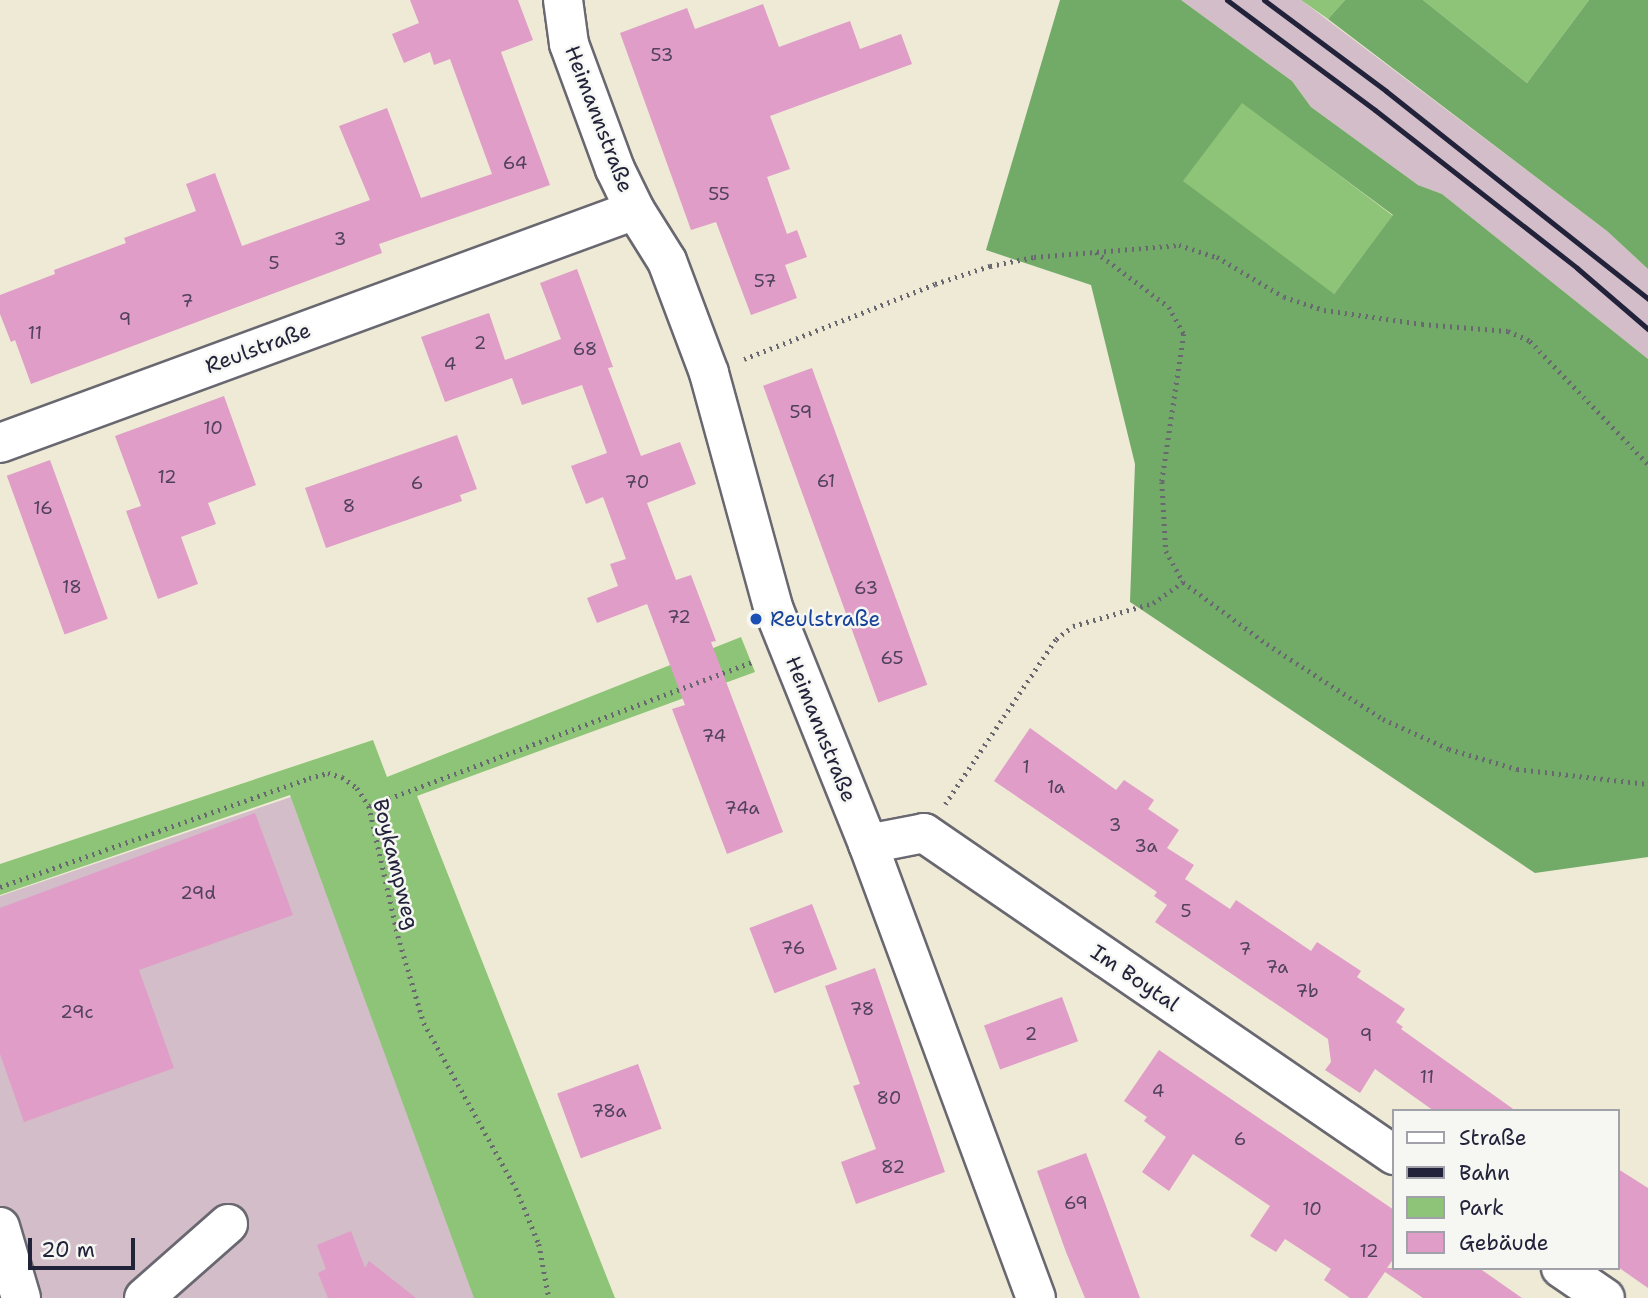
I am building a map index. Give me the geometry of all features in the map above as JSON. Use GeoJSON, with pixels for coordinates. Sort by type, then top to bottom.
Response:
{"type":"FeatureCollection","features":[{"type":"Feature","properties":{"kind":"street","name":"Heimannstraße"},"geometry":{"type":"LineString","coordinates":[[564,0],[569,44],[615,169],[635,210],[667,261],[709,373],[766,587],[788,648],[868,844],[1036,1298]]}},
{"type":"Feature","properties":{"kind":"street","name":"Reulstraße"},"geometry":{"type":"LineString","coordinates":[[0,443],[635,210]]}},
{"type":"Feature","properties":{"kind":"street"},"geometry":{"type":"LineString","coordinates":[[868,844],[924,833]]}},
{"type":"Feature","properties":{"kind":"street","name":"Im Boytal"},"geometry":{"type":"LineString","coordinates":[[924,833],[1392,1154]]}},
{"type":"Feature","properties":{"kind":"street"},"geometry":{"type":"LineString","coordinates":[[144,1298],[228,1224]]}},
{"type":"Feature","properties":{"kind":"street"},"geometry":{"type":"LineString","coordinates":[[0,1227],[21,1298]]}},
{"type":"Feature","properties":{"kind":"street"},"geometry":{"type":"LineString","coordinates":[[1564,1270],[1605,1298]]}},
{"type":"Feature","properties":{"kind":"path"},"geometry":{"type":"LineString","coordinates":[[709,373],[935,284],[990,267],[1034,257],[1179,244],[1217,257],[1283,297],[1324,310],[1422,324],[1508,331],[1530,341],[1648,464]]}},
{"type":"Feature","properties":{"kind":"path"},"geometry":{"type":"LineString","coordinates":[[1095,251],[1169,307],[1184,334],[1162,482],[1166,551],[1183,582],[1267,644],[1383,719],[1449,748],[1517,769],[1648,784]]}},
{"type":"Feature","properties":{"kind":"path"},"geometry":{"type":"LineString","coordinates":[[924,833],[1056,639],[1073,626],[1153,603],[1183,582]]}},
{"type":"Feature","properties":{"kind":"path"},"geometry":{"type":"LineString","coordinates":[[369,806],[788,648]]}},
{"type":"Feature","properties":{"kind":"path","name":"Boykampweg"},"geometry":{"type":"LineString","coordinates":[[0,887],[328,773],[342,777],[358,788],[369,806],[398,936],[424,1023],[516,1188],[538,1244],[549,1298]]}},
{"type":"Feature","properties":{"kind":"shaded area"},"geometry":{"type":"Polygon","coordinates":[[[1181,0],[1301,0],[1607,231],[1648,269],[1648,359],[1442,194],[1418,185],[1311,107],[1292,81],[1181,0]]]}},
{"type":"Feature","properties":{"kind":"shaded area"},"geometry":{"type":"Polygon","coordinates":[[[291,797],[477,1298],[0,1298],[0,896],[291,797]]]}},
{"type":"Feature","properties":{"kind":"green space"},"geometry":{"type":"Polygon","coordinates":[[[1060,0],[1181,0],[1292,81],[1311,107],[1418,185],[1442,194],[1648,359],[1648,857],[1535,873],[1130,602],[1135,464],[1091,285],[986,250],[1060,0]],[[1242,103],[1183,181],[1334,294],[1393,215],[1242,103]]]}},
{"type":"Feature","properties":{"kind":"green space"},"geometry":{"type":"Polygon","coordinates":[[[1301,0],[1345,0],[1328,19],[1301,0]]]}},
{"type":"Feature","properties":{"kind":"green space"},"geometry":{"type":"Polygon","coordinates":[[[1345,0],[1423,0],[1527,83],[1589,0],[1648,0],[1648,269],[1607,231],[1328,19],[1345,0]]]}},
{"type":"Feature","properties":{"kind":"green space"},"geometry":{"type":"Polygon","coordinates":[[[1423,0],[1589,0],[1527,83],[1423,0]]]}},
{"type":"Feature","properties":{"kind":"green space"},"geometry":{"type":"Polygon","coordinates":[[[1242,102],[1393,216],[1333,295],[1182,181],[1242,102]]]}},
{"type":"Feature","properties":{"kind":"green space"},"geometry":{"type":"Polygon","coordinates":[[[741,637],[755,672],[417,796],[615,1298],[474,1298],[290,795],[0,895],[0,864],[373,740],[387,777],[741,637]]]}},
{"type":"Feature","properties":{"kind":"building"},"geometry":{"type":"Polygon","coordinates":[[[410,0],[518,0],[533,40],[501,52],[550,185],[379,244],[382,253],[31,384],[15,340],[11,342],[0,314],[0,295],[55,274],[54,270],[126,243],[124,238],[196,211],[186,184],[215,173],[242,246],[370,200],[339,126],[387,108],[421,198],[492,174],[450,59],[434,65],[430,52],[404,63],[392,34],[419,23],[410,0]]]}},
{"type":"Feature","properties":{"kind":"building"},"geometry":{"type":"Polygon","coordinates":[[[763,4],[779,47],[850,21],[860,49],[901,34],[912,64],[770,116],[790,169],[767,177],[787,234],[797,230],[807,257],[785,265],[797,298],[751,315],[716,222],[691,230],[620,33],[687,8],[695,29],[763,4]]]}},
{"type":"Feature","properties":{"kind":"building"},"geometry":{"type":"Polygon","coordinates":[[[577,269],[613,367],[608,368],[641,456],[680,442],[696,484],[647,503],[676,580],[691,575],[716,641],[711,642],[783,832],[727,854],[672,709],[685,705],[647,604],[597,623],[587,598],[618,586],[610,564],[626,559],[603,497],[586,504],[571,466],[607,453],[582,385],[522,405],[512,378],[445,402],[421,337],[489,313],[505,360],[561,339],[540,283],[577,269]]]}},
{"type":"Feature","properties":{"kind":"building"},"geometry":{"type":"Polygon","coordinates":[[[812,368],[927,685],[878,702],[763,386],[812,368]]]}},
{"type":"Feature","properties":{"kind":"building"},"geometry":{"type":"Polygon","coordinates":[[[224,396],[256,485],[208,503],[216,524],[181,537],[198,584],[158,599],[126,511],[141,506],[115,436],[224,396]]]}},
{"type":"Feature","properties":{"kind":"building"},"geometry":{"type":"Polygon","coordinates":[[[457,435],[477,489],[460,495],[462,501],[326,548],[305,488],[457,435]]]}},
{"type":"Feature","properties":{"kind":"building"},"geometry":{"type":"Polygon","coordinates":[[[50,460],[108,619],[65,635],[7,476],[50,460]]]}},
{"type":"Feature","properties":{"kind":"building"},"geometry":{"type":"Polygon","coordinates":[[[1030,728],[1116,790],[1124,780],[1154,800],[1148,809],[1179,830],[1167,848],[1194,865],[1185,879],[1230,909],[1236,900],[1311,951],[1317,942],[1361,971],[1357,977],[1405,1009],[1396,1022],[1403,1027],[1401,1029],[1513,1109],[1431,1109],[1375,1069],[1360,1093],[1325,1070],[1331,1062],[1328,1039],[1155,922],[1167,905],[1154,896],[1157,892],[994,781],[1030,728]]]}},
{"type":"Feature","properties":{"kind":"building"},"geometry":{"type":"Polygon","coordinates":[[[255,813],[293,915],[139,970],[174,1068],[24,1122],[0,1054],[0,908],[255,813]]]}},
{"type":"Feature","properties":{"kind":"building"},"geometry":{"type":"Polygon","coordinates":[[[812,904],[837,969],[775,993],[749,928],[812,904]]]}},
{"type":"Feature","properties":{"kind":"building"},"geometry":{"type":"Polygon","coordinates":[[[875,968],[945,1172],[856,1204],[841,1162],[876,1149],[853,1086],[860,1084],[825,986],[875,968]]]}},
{"type":"Feature","properties":{"kind":"building"},"geometry":{"type":"Polygon","coordinates":[[[1062,997],[1078,1041],[1000,1070],[984,1025],[1062,997]]]}},
{"type":"Feature","properties":{"kind":"building"},"geometry":{"type":"Polygon","coordinates":[[[1159,1050],[1392,1209],[1392,1261],[1387,1268],[1482,1270],[1522,1298],[1423,1298],[1385,1272],[1367,1298],[1350,1298],[1324,1280],[1331,1269],[1285,1239],[1276,1252],[1250,1236],[1270,1206],[1193,1154],[1169,1191],[1142,1172],[1166,1137],[1144,1121],[1147,1117],[1124,1101],[1159,1050]]]}},
{"type":"Feature","properties":{"kind":"building"},"geometry":{"type":"Polygon","coordinates":[[[638,1064],[662,1129],[581,1158],[557,1093],[638,1064]]]}},
{"type":"Feature","properties":{"kind":"building"},"geometry":{"type":"Polygon","coordinates":[[[1086,1153],[1140,1298],[1085,1298],[1066,1252],[1037,1171],[1086,1153]]]}},
{"type":"Feature","properties":{"kind":"building"},"geometry":{"type":"Polygon","coordinates":[[[1620,1170],[1648,1188],[1648,1288],[1620,1268],[1620,1170]]]}},
{"type":"Feature","properties":{"kind":"building"},"geometry":{"type":"Polygon","coordinates":[[[351,1231],[365,1268],[369,1261],[416,1298],[328,1298],[318,1273],[326,1269],[317,1245],[351,1231]]]}},
{"type":"Feature","properties":{"kind":"railway"},"geometry":{"type":"LineString","coordinates":[[1227,0],[1375,110],[1577,268],[1648,329]]}},
{"type":"Feature","properties":{"kind":"railway"},"geometry":{"type":"LineString","coordinates":[[1264,0],[1386,91],[1648,299]]}},
{"type":"Feature","properties":{"kind":"place","name":"Reulstraße"},"geometry":{"type":"Point","coordinates":[756,619]}}]}
